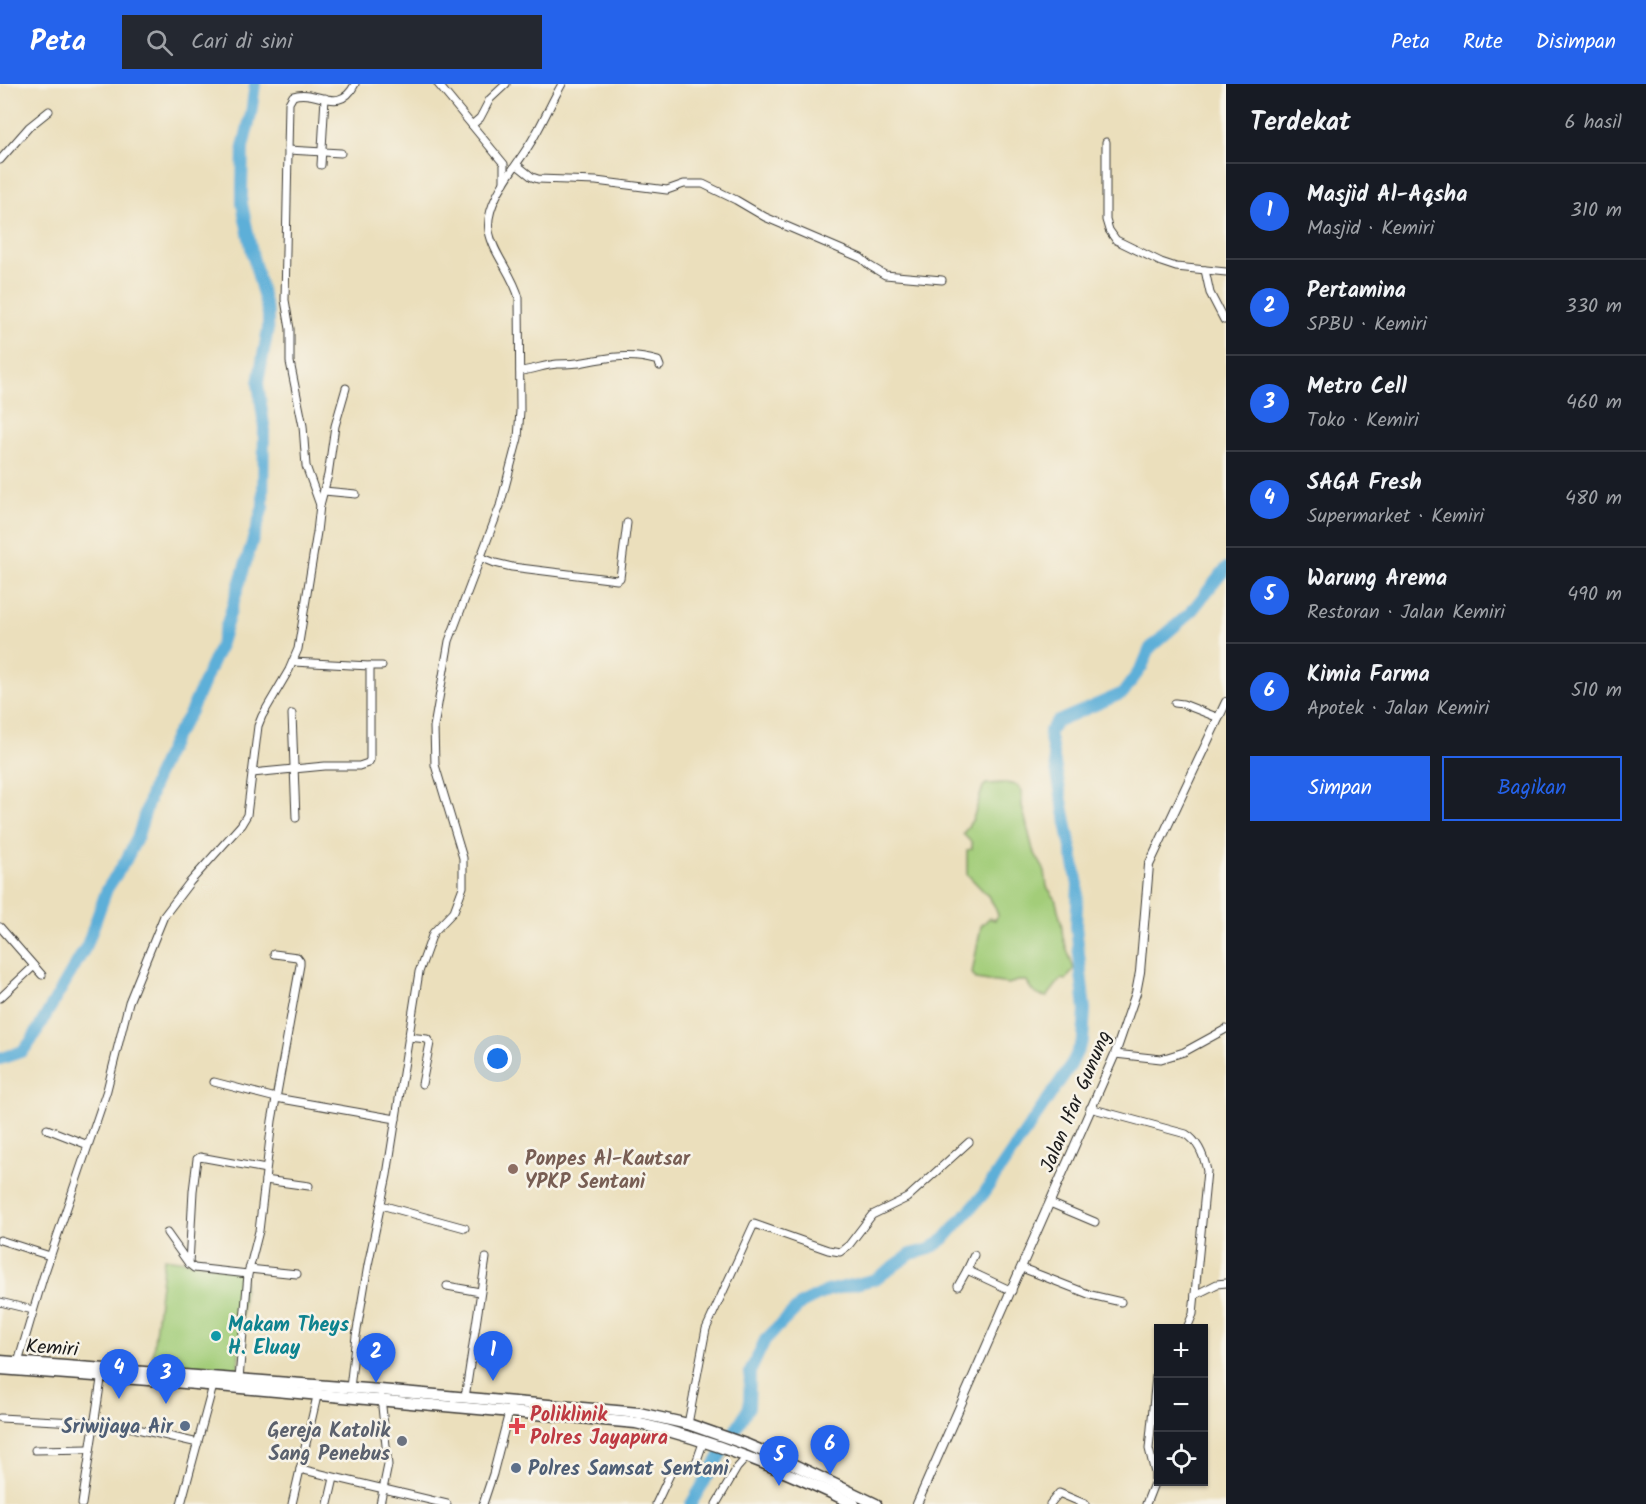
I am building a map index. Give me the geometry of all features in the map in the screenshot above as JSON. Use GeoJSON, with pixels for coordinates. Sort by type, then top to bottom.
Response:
{"type":"FeatureCollection","features":[{"type":"Feature","properties":{"kind":"highway","name":"Kemiri"},"geometry":{"type":"LineString","coordinates":[[0,1361],[17,1367]]}},
{"type":"Feature","properties":{"kind":"highway","name":"Kemiri"},"geometry":{"type":"LineString","coordinates":[[0,1369],[17,1367],[102,1373],[638,1418]]}},
{"type":"Feature","properties":{"kind":"highway","name":"Kemiri"},"geometry":{"type":"LineString","coordinates":[[214,1382],[239,1379],[318,1390],[350,1388],[380,1395]]}},
{"type":"Feature","properties":{"kind":"highway","name":"Kemiri"},"geometry":{"type":"LineString","coordinates":[[410,1398],[465,1398],[510,1407]]}},
{"type":"Feature","properties":{"kind":"highway"},"geometry":{"type":"LineString","coordinates":[[638,1418],[688,1424],[707,1437],[745,1456],[786,1471],[854,1504]]}},
{"type":"Feature","properties":{"kind":"highway"},"geometry":{"type":"LineString","coordinates":[[638,1418],[707,1437],[748,1445],[876,1504]]}},
{"type":"Feature","properties":{"kind":"street"},"geometry":{"type":"LineString","coordinates":[[320,505],[306,466],[303,426],[290,362],[290,329],[285,300],[290,99],[300,94],[337,100],[345,98],[355,84]]}},
{"type":"Feature","properties":{"kind":"street"},"geometry":{"type":"LineString","coordinates":[[438,84],[504,164],[516,167],[532,177],[580,179],[667,190],[693,183],[703,184],[765,217],[861,258],[885,275],[942,280]]}},
{"type":"Feature","properties":{"kind":"street"},"geometry":{"type":"LineString","coordinates":[[472,125],[480,117],[490,99],[506,84]]}},
{"type":"Feature","properties":{"kind":"street"},"geometry":{"type":"LineString","coordinates":[[350,1388],[353,1352],[396,1119],[415,991],[428,943],[433,933],[458,904],[464,887],[461,850],[435,765],[434,727],[449,641],[500,506],[518,438],[520,411],[519,298],[516,284],[492,243],[489,228],[494,201],[516,167],[562,84]]}},
{"type":"Feature","properties":{"kind":"street"},"geometry":{"type":"LineString","coordinates":[[321,165],[325,98]]}},
{"type":"Feature","properties":{"kind":"street"},"geometry":{"type":"LineString","coordinates":[[0,160],[29,127],[49,111]]}},
{"type":"Feature","properties":{"kind":"street"},"geometry":{"type":"LineString","coordinates":[[1106,142],[1106,220],[1116,240],[1176,267],[1226,272]]}},
{"type":"Feature","properties":{"kind":"street"},"geometry":{"type":"LineString","coordinates":[[288,150],[340,153]]}},
{"type":"Feature","properties":{"kind":"street"},"geometry":{"type":"LineString","coordinates":[[504,164],[504,183]]}},
{"type":"Feature","properties":{"kind":"street"},"geometry":{"type":"LineString","coordinates":[[1205,270],[1210,293],[1224,320]]}},
{"type":"Feature","properties":{"kind":"street"},"geometry":{"type":"LineString","coordinates":[[520,371],[620,356],[649,358],[658,361],[660,366]]}},
{"type":"Feature","properties":{"kind":"street"},"geometry":{"type":"LineString","coordinates":[[17,1367],[50,1256],[114,1064],[125,1011],[156,933],[176,899],[244,821],[250,802],[258,726],[293,662],[300,636],[320,505],[335,426],[346,388]]}},
{"type":"Feature","properties":{"kind":"street"},"geometry":{"type":"LineString","coordinates":[[324,491],[356,494]]}},
{"type":"Feature","properties":{"kind":"street"},"geometry":{"type":"LineString","coordinates":[[480,557],[512,567],[617,580],[620,578],[627,523]]}},
{"type":"Feature","properties":{"kind":"street"},"geometry":{"type":"LineString","coordinates":[[293,662],[382,666]]}},
{"type":"Feature","properties":{"kind":"street"},"geometry":{"type":"LineString","coordinates":[[252,773],[325,766],[359,766],[368,763],[370,760],[370,666]]}},
{"type":"Feature","properties":{"kind":"street","name":"Jalan Ifar Gunung"},"geometry":{"type":"LineString","coordinates":[[917,1504],[1115,1054],[1136,993],[1140,972],[1149,865],[1226,702]]}},
{"type":"Feature","properties":{"kind":"street"},"geometry":{"type":"LineString","coordinates":[[1175,703],[1184,704],[1219,718]]}},
{"type":"Feature","properties":{"kind":"street"},"geometry":{"type":"LineString","coordinates":[[292,714],[296,818]]}},
{"type":"Feature","properties":{"kind":"street"},"geometry":{"type":"LineString","coordinates":[[0,927],[42,975]]}},
{"type":"Feature","properties":{"kind":"street"},"geometry":{"type":"LineString","coordinates":[[239,1379],[249,1271],[259,1231],[276,1098],[300,961],[297,957],[274,954]]}},
{"type":"Feature","properties":{"kind":"street"},"geometry":{"type":"LineString","coordinates":[[1,996],[33,967]]}},
{"type":"Feature","properties":{"kind":"street"},"geometry":{"type":"LineString","coordinates":[[1115,1054],[1161,1059],[1184,1052],[1226,1029]]}},
{"type":"Feature","properties":{"kind":"street"},"geometry":{"type":"LineString","coordinates":[[408,1037],[427,1039],[430,1043],[422,1084]]}},
{"type":"Feature","properties":{"kind":"street"},"geometry":{"type":"LineString","coordinates":[[214,1082],[276,1098],[396,1119]]}},
{"type":"Feature","properties":{"kind":"street"},"geometry":{"type":"LineString","coordinates":[[1090,1108],[1186,1134],[1199,1147],[1207,1171],[1193,1314],[1189,1324]]}},
{"type":"Feature","properties":{"kind":"street"},"geometry":{"type":"LineString","coordinates":[[47,1129],[88,1145]]}},
{"type":"Feature","properties":{"kind":"street"},"geometry":{"type":"LineString","coordinates":[[688,1424],[706,1329],[754,1224],[828,1250],[840,1252],[849,1245],[872,1215],[907,1198],[969,1142]]}},
{"type":"Feature","properties":{"kind":"street"},"geometry":{"type":"LineString","coordinates":[[189,1264],[197,1159],[200,1157],[267,1169]]}},
{"type":"Feature","properties":{"kind":"street"},"geometry":{"type":"LineString","coordinates":[[265,1180],[309,1186]]}},
{"type":"Feature","properties":{"kind":"street"},"geometry":{"type":"LineString","coordinates":[[1050,1203],[1095,1222]]}},
{"type":"Feature","properties":{"kind":"street"},"geometry":{"type":"LineString","coordinates":[[381,1205],[465,1228]]}},
{"type":"Feature","properties":{"kind":"street"},"geometry":{"type":"LineString","coordinates":[[167,1233],[194,1268],[297,1274]]}},
{"type":"Feature","properties":{"kind":"street"},"geometry":{"type":"LineString","coordinates":[[0,1240],[50,1256]]}},
{"type":"Feature","properties":{"kind":"street"},"geometry":{"type":"LineString","coordinates":[[958,1286],[974,1255]]}},
{"type":"Feature","properties":{"kind":"street"},"geometry":{"type":"LineString","coordinates":[[465,1398],[486,1257]]}},
{"type":"Feature","properties":{"kind":"street"},"geometry":{"type":"LineString","coordinates":[[1022,1268],[1091,1295],[1121,1302]]}},
{"type":"Feature","properties":{"kind":"street"},"geometry":{"type":"LineString","coordinates":[[967,1270],[1012,1291]]}},
{"type":"Feature","properties":{"kind":"street"},"geometry":{"type":"LineString","coordinates":[[1195,1295],[1217,1284],[1226,1283]]}},
{"type":"Feature","properties":{"kind":"street"},"geometry":{"type":"LineString","coordinates":[[447,1286],[480,1292]]}},
{"type":"Feature","properties":{"kind":"street"},"geometry":{"type":"LineString","coordinates":[[0,1302],[33,1310]]}},
{"type":"Feature","properties":{"kind":"street"},"geometry":{"type":"LineString","coordinates":[[82,1504],[102,1373]]}},
{"type":"Feature","properties":{"kind":"street"},"geometry":{"type":"LineString","coordinates":[[1146,1504],[1155,1481],[1149,1449],[1156,1378]]}},
{"type":"Feature","properties":{"kind":"street"},"geometry":{"type":"LineString","coordinates":[[182,1504],[214,1382]]}},
{"type":"Feature","properties":{"kind":"street"},"geometry":{"type":"LineString","coordinates":[[292,1504],[318,1390]]}},
{"type":"Feature","properties":{"kind":"street"},"geometry":{"type":"LineString","coordinates":[[380,1395],[388,1465],[380,1504]]}},
{"type":"Feature","properties":{"kind":"street"},"geometry":{"type":"LineString","coordinates":[[483,1504],[494,1474],[510,1407]]}},
{"type":"Feature","properties":{"kind":"street"},"geometry":{"type":"LineString","coordinates":[[0,1418],[94,1423],[143,1430],[198,1443]]}},
{"type":"Feature","properties":{"kind":"street"},"geometry":{"type":"LineString","coordinates":[[656,1504],[672,1470],[696,1463],[707,1437]]}},
{"type":"Feature","properties":{"kind":"street"},"geometry":{"type":"LineString","coordinates":[[35,1450],[90,1449]]}},
{"type":"Feature","properties":{"kind":"street"},"geometry":{"type":"LineString","coordinates":[[716,1504],[745,1456]]}},
{"type":"Feature","properties":{"kind":"street"},"geometry":{"type":"LineString","coordinates":[[300,1469],[447,1504]]}},
{"type":"Feature","properties":{"kind":"street"},"geometry":{"type":"LineString","coordinates":[[328,1504],[334,1478]]}},
{"type":"Feature","properties":{"kind":"street"},"geometry":{"type":"LineString","coordinates":[[1050,1504],[1059,1493],[1066,1494],[1085,1504]]}},
{"type":"Feature","properties":{"kind":"green space"},"geometry":{"type":"Polygon","coordinates":[[[986,784],[1017,785],[1022,792],[1022,806],[1033,850],[1045,871],[1047,887],[1055,898],[1063,938],[1074,969],[1066,980],[1061,979],[1047,997],[1034,993],[1027,981],[1008,984],[976,979],[972,973],[981,926],[989,918],[995,920],[998,915],[988,896],[967,874],[967,850],[972,849],[972,843],[963,834],[973,819],[983,787],[986,784]]]}},
{"type":"Feature","properties":{"kind":"green space"},"geometry":{"type":"Polygon","coordinates":[[[164,1258],[245,1269],[238,1370],[151,1368],[164,1258]]]}},
{"type":"Feature","properties":{"kind":"waterway"},"geometry":{"type":"LineString","coordinates":[[0,1059],[23,1051],[31,1041],[87,945],[107,889],[138,836],[156,777],[175,737],[190,713],[220,646],[263,507],[264,425],[258,383],[268,329],[268,314],[242,204],[243,147],[255,84]]}},
{"type":"Feature","properties":{"kind":"waterway"},"geometry":{"type":"LineString","coordinates":[[691,1504],[749,1407],[750,1372],[765,1340],[801,1304],[827,1291],[876,1279],[911,1254],[930,1249],[944,1239],[982,1196],[1071,1065],[1083,1040],[1085,1010],[1076,926],[1078,885],[1049,732],[1056,722],[1123,693],[1142,667],[1150,648],[1190,613],[1226,568]]}},
{"type":"Feature","properties":{"kind":"place","name":"Ponpes Al-Kautsar YPKP Sentani"},"geometry":{"type":"Point","coordinates":[513,1169]}},
{"type":"Feature","properties":{"kind":"place","name":"Makam Theys H. Eluay"},"geometry":{"type":"Point","coordinates":[216,1336]}},
{"type":"Feature","properties":{"kind":"place","name":"Masjid Al-Aqsha"},"geometry":{"type":"Point","coordinates":[493,1381]}},
{"type":"Feature","properties":{"kind":"place","name":"Pertamina"},"geometry":{"type":"Point","coordinates":[376,1383]}},
{"type":"Feature","properties":{"kind":"place","name":"SAGA Fresh"},"geometry":{"type":"Point","coordinates":[119,1399]}},
{"type":"Feature","properties":{"kind":"place","name":"Metro Cell"},"geometry":{"type":"Point","coordinates":[166,1404]}},
{"type":"Feature","properties":{"kind":"place","name":"Sriwijaya Air"},"geometry":{"type":"Point","coordinates":[185,1426]}},
{"type":"Feature","properties":{"kind":"place","name":"Poliklinik Polres Jayapura"},"geometry":{"type":"Point","coordinates":[517,1426]}},
{"type":"Feature","properties":{"kind":"place","name":"Gereja Katolik Sang Penebus"},"geometry":{"type":"Point","coordinates":[402,1441]}},
{"type":"Feature","properties":{"kind":"place","name":"Polres Samsat Sentani"},"geometry":{"type":"Point","coordinates":[516,1468]}},
{"type":"Feature","properties":{"kind":"place","name":"Kimia Farma"},"geometry":{"type":"Point","coordinates":[830,1475]}},
{"type":"Feature","properties":{"kind":"place","name":"Warung Arema"},"geometry":{"type":"Point","coordinates":[779,1486]}}]}
